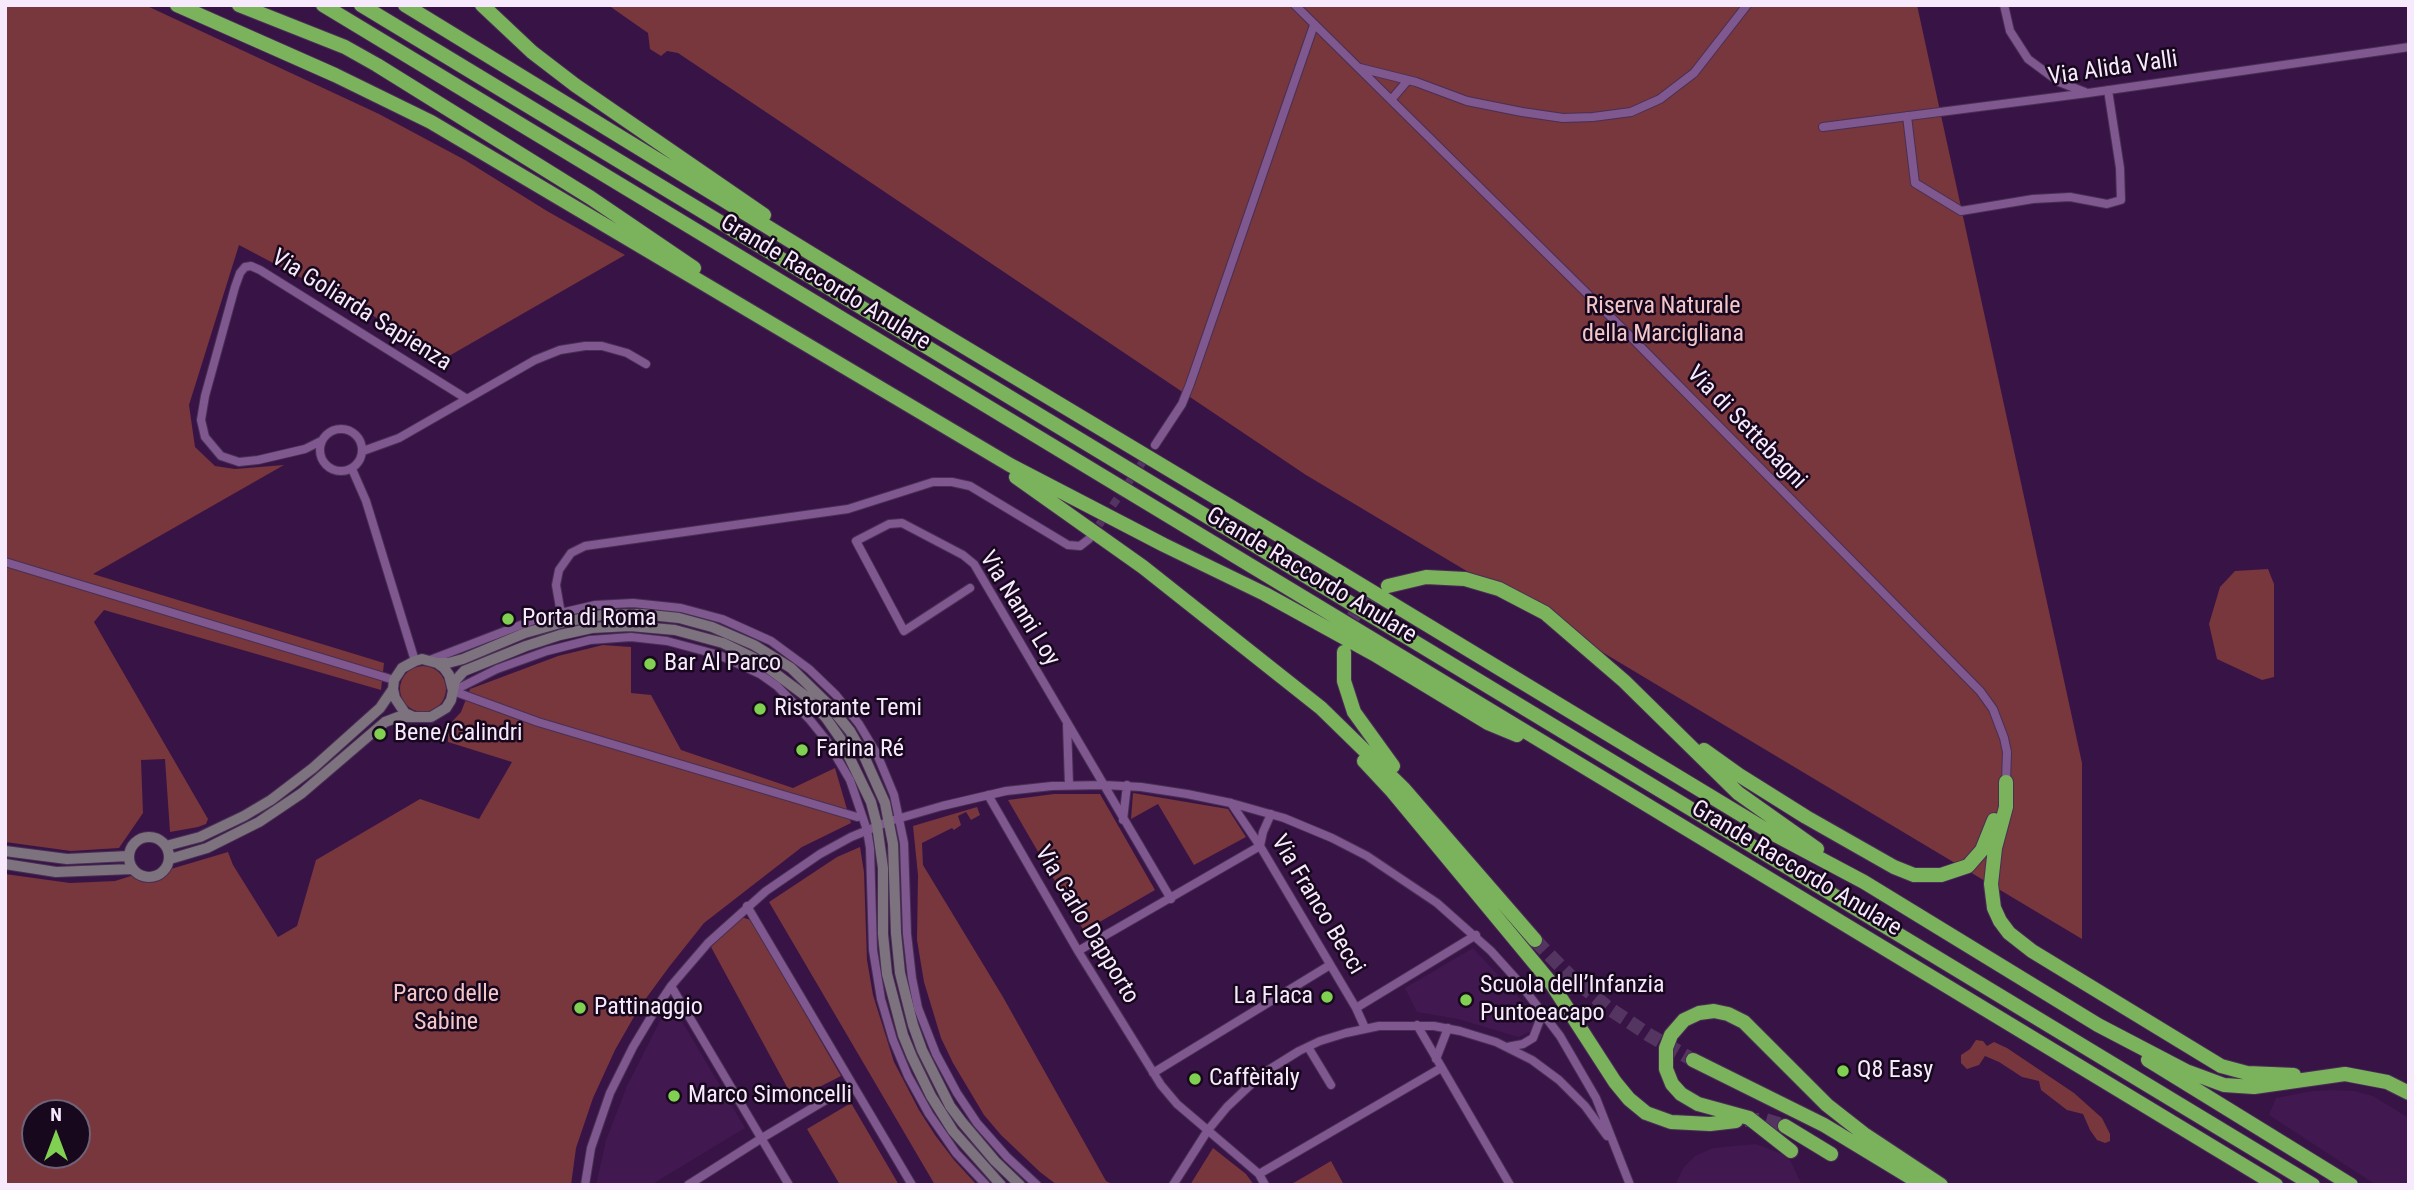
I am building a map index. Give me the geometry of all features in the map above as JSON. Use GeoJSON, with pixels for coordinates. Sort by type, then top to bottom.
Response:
{"type":"FeatureCollection","features":[{"type":"Feature","properties":{"kind":"highway"},"geometry":{"type":"LineString","coordinates":[[177,5],[416,114],[961,438],[1058,492],[1277,601],[1380,658],[1488,723],[1566,757]]}},
{"type":"Feature","properties":{"kind":"highway"},"geometry":{"type":"LineString","coordinates":[[239,5],[345,47],[377,65],[624,219],[774,325]]}},
{"type":"Feature","properties":{"kind":"highway","name":"Grande Raccordo Anulare"},"geometry":{"type":"LineString","coordinates":[[323,5],[2276,1185]]}},
{"type":"Feature","properties":{"kind":"highway","name":"Grande Raccordo Anulare"},"geometry":{"type":"LineString","coordinates":[[360,5],[2313,1185]]}},
{"type":"Feature","properties":{"kind":"highway","name":"Grande Raccordo Anulare"},"geometry":{"type":"LineString","coordinates":[[405,5],[936,330],[1768,831],[1864,882],[2098,1025]]}},
{"type":"Feature","properties":{"kind":"highway"},"geometry":{"type":"LineString","coordinates":[[482,5],[539,57],[602,105],[936,330]]}},
{"type":"Feature","properties":{"kind":"highway"},"geometry":{"type":"LineString","coordinates":[[961,438],[1143,567],[1321,708],[1370,754],[1535,940]]}},
{"type":"Feature","properties":{"kind":"highway"},"geometry":{"type":"LineString","coordinates":[[1388,586],[1412,579],[1439,576],[1472,581],[1506,592],[1545,613],[1642,698],[1748,801],[1864,882]]}},
{"type":"Feature","properties":{"kind":"highway"},"geometry":{"type":"LineString","coordinates":[[1249,651],[1365,762],[1400,801],[1551,983],[1615,1082],[1629,1099],[1646,1112],[1667,1122],[1702,1124],[1736,1121]]}},
{"type":"Feature","properties":{"kind":"highway"},"geometry":{"type":"LineString","coordinates":[[1343,652],[1345,681],[1356,717],[1462,855]]}},
{"type":"Feature","properties":{"kind":"highway"},"geometry":{"type":"LineString","coordinates":[[1642,698],[1716,759],[1768,794],[1853,845],[1914,875],[1931,877],[1947,874],[1974,861],[1987,839],[2006,782]]}},
{"type":"Feature","properties":{"kind":"highway"},"geometry":{"type":"LineString","coordinates":[[2006,782],[2006,807],[1993,858],[1991,894],[2000,921],[2014,937],[2221,1066],[2247,1073],[2313,1077],[2357,1075],[2387,1082],[2409,1093]]}},
{"type":"Feature","properties":{"kind":"highway"},"geometry":{"type":"LineString","coordinates":[[1791,1151],[1753,1119],[1692,1101],[1672,1084],[1666,1069],[1666,1048],[1671,1035],[1684,1020],[1699,1013],[1714,1011],[1744,1022],[1827,1105],[1941,1185]]}},
{"type":"Feature","properties":{"kind":"highway"},"geometry":{"type":"LineString","coordinates":[[2098,1025],[2186,1071],[2224,1085],[2254,1087],[2313,1077]]}},
{"type":"Feature","properties":{"kind":"highway"},"geometry":{"type":"LineString","coordinates":[[2098,1025],[2155,1065],[2351,1185]]}},
{"type":"Feature","properties":{"kind":"highway"},"geometry":{"type":"LineString","coordinates":[[1693,1060],[1824,1125],[1923,1185]]}},
{"type":"Feature","properties":{"kind":"highway"},"geometry":{"type":"LineString","coordinates":[[1785,1126],[1831,1154]]}},
{"type":"Feature","properties":{"kind":"street","name":"Via di Settebagni"},"geometry":{"type":"LineString","coordinates":[[1294,5],[1627,333],[1980,691],[1993,709],[2004,738],[2008,766],[2006,782]]}},
{"type":"Feature","properties":{"kind":"street"},"geometry":{"type":"LineString","coordinates":[[1357,67],[1408,80],[1468,101],[1563,118],[1631,112],[1660,99],[1694,73],[1747,5]]}},
{"type":"Feature","properties":{"kind":"street"},"geometry":{"type":"LineString","coordinates":[[2004,5],[2010,31],[2028,59],[2059,82],[2088,93]]}},
{"type":"Feature","properties":{"kind":"street"},"geometry":{"type":"LineString","coordinates":[[1155,445],[1182,404],[1190,384],[1314,25]]}},
{"type":"Feature","properties":{"kind":"street","name":"Via Alida Valli"},"geometry":{"type":"LineString","coordinates":[[1823,127],[2088,93],[2409,47]]}},
{"type":"Feature","properties":{"kind":"street"},"geometry":{"type":"LineString","coordinates":[[1391,100],[1408,80]]}},
{"type":"Feature","properties":{"kind":"street"},"geometry":{"type":"LineString","coordinates":[[1907,116],[1915,183],[1961,211],[2033,199],[2070,197],[2107,204],[2121,200],[2120,168],[2108,90]]}},
{"type":"Feature","properties":{"kind":"street","name":"Via Goliarda Sapienza"},"geometry":{"type":"LineString","coordinates":[[321,441],[305,450],[239,462],[221,456],[205,437],[201,420],[205,396],[235,287],[245,267],[251,266],[260,270],[467,399]]}},
{"type":"Feature","properties":{"kind":"street"},"geometry":{"type":"LineString","coordinates":[[363,451],[399,438],[535,360],[572,347],[590,345],[615,349],[646,364]]}},
{"type":"Feature","properties":{"kind":"street"},"geometry":{"type":"LineString","coordinates":[[346,429],[358,437],[363,451],[352,469],[339,471],[326,466],[320,455],[321,441],[331,431],[346,429]]}},
{"type":"Feature","properties":{"kind":"street"},"geometry":{"type":"LineString","coordinates":[[352,469],[366,501],[415,661]]}},
{"type":"Feature","properties":{"kind":"street"},"geometry":{"type":"LineString","coordinates":[[560,608],[556,585],[559,570],[571,554],[585,545],[848,509],[933,482],[970,486],[1068,545],[1080,545],[1089,539]]}},
{"type":"Feature","properties":{"kind":"street","name":"Via Nanni Loy"},"geometry":{"type":"LineString","coordinates":[[970,588],[904,631],[856,541],[889,524],[902,523],[969,559],[1171,899]]}},
{"type":"Feature","properties":{"kind":"street"},"geometry":{"type":"LineString","coordinates":[[5,562],[394,685]]}},
{"type":"Feature","properties":{"kind":"street"},"geometry":{"type":"LineString","coordinates":[[166,846],[209,832],[271,800],[313,768],[380,708],[402,668],[415,661],[448,663],[564,622],[611,615],[659,615],[712,627],[754,645],[790,668],[828,703],[850,731],[895,819],[904,843],[908,949],[919,1008],[936,1054],[977,1123],[1037,1185]]}},
{"type":"Feature","properties":{"kind":"street"},"geometry":{"type":"LineString","coordinates":[[170,859],[207,848],[259,822],[302,793],[385,723],[398,717],[423,718],[439,713],[451,700],[457,679],[464,671],[526,646],[592,628],[640,626],[691,633],[747,654],[828,703],[840,738],[867,792],[872,827],[883,868],[886,966],[903,1035],[923,1082],[960,1140],[1001,1185]]}},
{"type":"Feature","properties":{"kind":"street"},"geometry":{"type":"LineString","coordinates":[[453,691],[507,665],[570,644],[608,638],[649,638],[696,648],[735,662],[777,686],[827,741],[843,765],[872,827],[870,848],[873,950],[887,1021],[913,1086],[948,1143],[986,1185]]}},
{"type":"Feature","properties":{"kind":"street"},"geometry":{"type":"LineString","coordinates":[[433,662],[449,675],[453,691]]}},
{"type":"Feature","properties":{"kind":"street"},"geometry":{"type":"LineString","coordinates":[[394,685],[399,706],[414,717]]}},
{"type":"Feature","properties":{"kind":"street"},"geometry":{"type":"LineString","coordinates":[[453,691],[538,722],[857,817]]}},
{"type":"Feature","properties":{"kind":"street"},"geometry":{"type":"LineString","coordinates":[[810,720],[828,703]]}},
{"type":"Feature","properties":{"kind":"street","name":"Via Nanni Loy"},"geometry":{"type":"LineString","coordinates":[[1067,722],[1069,785]]}},
{"type":"Feature","properties":{"kind":"street"},"geometry":{"type":"LineString","coordinates":[[585,1185],[591,1148],[610,1093],[633,1046],[671,986],[708,943],[747,906],[798,867],[872,827],[988,794],[1069,785],[1127,785],[1177,792],[1271,814],[1332,838],[1374,859],[1437,903],[1476,935],[1543,1012],[1591,1088],[1630,1185]]}},
{"type":"Feature","properties":{"kind":"street"},"geometry":{"type":"LineString","coordinates":[[1123,820],[1127,785]]}},
{"type":"Feature","properties":{"kind":"street","name":"Via Carlo Dapporto"},"geometry":{"type":"LineString","coordinates":[[988,794],[1078,951],[1153,1073],[1172,1098],[1259,1174]]}},
{"type":"Feature","properties":{"kind":"street","name":"Via Franco Becci"},"geometry":{"type":"LineString","coordinates":[[1231,803],[1260,846],[1356,1008],[1365,1028]]}},
{"type":"Feature","properties":{"kind":"street"},"geometry":{"type":"LineString","coordinates":[[1078,951],[1260,846],[1271,814]]}},
{"type":"Feature","properties":{"kind":"street"},"geometry":{"type":"LineString","coordinates":[[895,819],[893,844],[898,961],[913,1025],[950,1106],[974,1139],[1020,1185]]}},
{"type":"Feature","properties":{"kind":"street"},"geometry":{"type":"LineString","coordinates":[[142,838],[155,838],[166,846],[170,859],[164,871],[153,877],[140,876],[132,869],[129,856],[133,845],[142,838]]}},
{"type":"Feature","properties":{"kind":"street"},"geometry":{"type":"LineString","coordinates":[[5,851],[67,859],[129,856]]}},
{"type":"Feature","properties":{"kind":"street"},"geometry":{"type":"LineString","coordinates":[[5,864],[69,872],[132,869]]}},
{"type":"Feature","properties":{"kind":"street"},"geometry":{"type":"LineString","coordinates":[[747,906],[851,1086],[912,1185]]}},
{"type":"Feature","properties":{"kind":"street"},"geometry":{"type":"LineString","coordinates":[[1356,1008],[1476,935]]}},
{"type":"Feature","properties":{"kind":"street"},"geometry":{"type":"LineString","coordinates":[[898,961],[908,949]]}},
{"type":"Feature","properties":{"kind":"street"},"geometry":{"type":"LineString","coordinates":[[873,950],[886,966]]}},
{"type":"Feature","properties":{"kind":"street"},"geometry":{"type":"LineString","coordinates":[[1153,1073],[1330,965]]}},
{"type":"Feature","properties":{"kind":"street"},"geometry":{"type":"LineString","coordinates":[[671,986],[789,1185]]}},
{"type":"Feature","properties":{"kind":"street"},"geometry":{"type":"LineString","coordinates":[[1507,1048],[1533,1038],[1543,1012]]}},
{"type":"Feature","properties":{"kind":"street"},"geometry":{"type":"LineString","coordinates":[[1173,1185],[1208,1130],[1254,1080],[1308,1047],[1337,1035],[1365,1028],[1417,1025],[1448,1028],[1507,1048],[1541,1066],[1565,1086],[1594,1117],[1613,1144]]}},
{"type":"Feature","properties":{"kind":"street"},"geometry":{"type":"LineString","coordinates":[[1417,1025],[1510,1185]]}},
{"type":"Feature","properties":{"kind":"street"},"geometry":{"type":"LineString","coordinates":[[1436,1059],[1448,1028]]}},
{"type":"Feature","properties":{"kind":"street"},"geometry":{"type":"LineString","coordinates":[[1308,1047],[1331,1084]]}},
{"type":"Feature","properties":{"kind":"street"},"geometry":{"type":"LineString","coordinates":[[1265,1185],[1259,1174],[1441,1068]]}},
{"type":"Feature","properties":{"kind":"street"},"geometry":{"type":"LineString","coordinates":[[688,1185],[851,1086]]}},
{"type":"Feature","properties":{"kind":"shaded area","name":"Scuola dell’Infanzia Puntoeacapo"},"geometry":{"type":"Polygon","coordinates":[[[1473,948],[1534,1014],[1530,1032],[1518,1037],[1458,1019],[1417,1012],[1405,988],[1473,948]]]}},
{"type":"Feature","properties":{"kind":"shaded area","name":"Marco Simoncelli"},"geometry":{"type":"Polygon","coordinates":[[[673,1006],[745,1128],[651,1185],[596,1185],[606,1140],[627,1086],[661,1019],[673,1006]]]}},
{"type":"Feature","properties":{"kind":"shaded area"},"geometry":{"type":"Polygon","coordinates":[[[2332,1090],[2354,1091],[2373,1096],[2409,1118],[2409,1185],[2376,1185],[2269,1115],[2276,1098],[2332,1090]]]}},
{"type":"Feature","properties":{"kind":"shaded area"},"geometry":{"type":"Polygon","coordinates":[[[1756,1144],[1790,1160],[1802,1185],[1675,1185],[1684,1167],[1695,1156],[1713,1148],[1756,1144]]]}},
{"type":"Feature","properties":{"kind":"green space"},"geometry":{"type":"Polygon","coordinates":[[[5,5],[145,5],[379,114],[465,160],[625,255],[449,356],[239,245],[189,405],[195,447],[215,466],[235,469],[284,465],[93,574],[384,663],[381,690],[104,610],[94,622],[208,819],[206,824],[198,827],[170,832],[165,759],[141,760],[143,813],[119,848],[71,851],[5,842],[5,5]]]}},
{"type":"Feature","properties":{"kind":"green space","name":"Riserva Naturale della Marcigliana"},"geometry":{"type":"Polygon","coordinates":[[[608,5],[1917,5],[2082,763],[2082,939],[1306,475],[678,53],[667,51],[661,56],[650,49],[648,33],[608,5]]]}},
{"type":"Feature","properties":{"kind":"green space"},"geometry":{"type":"Polygon","coordinates":[[[2268,569],[2274,584],[2274,677],[2262,680],[2217,659],[2209,624],[2220,587],[2235,571],[2268,569]]]}},
{"type":"Feature","properties":{"kind":"green space","name":"Parco delle Sabine"},"geometry":{"type":"Polygon","coordinates":[[[603,645],[631,647],[631,693],[651,695],[681,750],[793,788],[835,768],[851,823],[802,847],[704,923],[669,967],[639,1008],[615,1050],[593,1098],[576,1148],[571,1185],[5,1185],[5,874],[70,883],[115,881],[137,874],[153,877],[164,871],[228,852],[233,865],[278,937],[297,926],[316,860],[420,799],[479,819],[512,762],[448,742],[448,726],[461,712],[470,689],[558,656],[603,645]]]}},
{"type":"Feature","properties":{"kind":"green space"},"geometry":{"type":"Polygon","coordinates":[[[423,666],[439,673],[446,689],[439,705],[423,712],[407,705],[400,689],[407,673],[423,666]]]}},
{"type":"Feature","properties":{"kind":"green space"},"geometry":{"type":"Polygon","coordinates":[[[1133,793],[1228,809],[1246,837],[1194,865],[1158,804],[1131,819],[1133,793]]]}},
{"type":"Feature","properties":{"kind":"green space"},"geometry":{"type":"Polygon","coordinates":[[[1054,794],[1100,794],[1155,890],[1084,931],[1008,800],[1054,794]]]}},
{"type":"Feature","properties":{"kind":"green space"},"geometry":{"type":"Polygon","coordinates":[[[977,807],[980,815],[971,820],[966,812],[958,816],[961,825],[954,830],[952,828],[922,843],[923,865],[1003,997],[1106,1181],[1114,1185],[1057,1185],[1040,1172],[984,1115],[941,1038],[924,982],[917,940],[918,875],[913,826],[977,807]]]}},
{"type":"Feature","properties":{"kind":"green space"},"geometry":{"type":"Polygon","coordinates":[[[860,847],[864,872],[867,960],[873,995],[894,1062],[935,1135],[977,1185],[935,1185],[769,902],[837,857],[860,847]]]}},
{"type":"Feature","properties":{"kind":"green space"},"geometry":{"type":"Polygon","coordinates":[[[741,917],[751,920],[841,1076],[794,1100],[711,947],[741,917]]]}},
{"type":"Feature","properties":{"kind":"green space"},"geometry":{"type":"Polygon","coordinates":[[[1976,1040],[1983,1041],[1987,1046],[1994,1042],[2007,1048],[2074,1093],[2102,1118],[2110,1134],[2110,1141],[2105,1143],[2097,1140],[2083,1114],[2067,1110],[2041,1090],[2039,1081],[2022,1077],[1985,1056],[1979,1065],[1967,1069],[1961,1063],[1961,1055],[1970,1049],[1976,1040]]]}},
{"type":"Feature","properties":{"kind":"green space"},"geometry":{"type":"Polygon","coordinates":[[[851,1103],[899,1185],[840,1185],[807,1129],[851,1103]]]}},
{"type":"Feature","properties":{"kind":"green space"},"geometry":{"type":"Polygon","coordinates":[[[1213,1148],[1246,1174],[1254,1185],[1190,1185],[1213,1148]]]}},
{"type":"Feature","properties":{"kind":"green space"},"geometry":{"type":"Polygon","coordinates":[[[1331,1161],[1344,1185],[1290,1185],[1331,1161]]]}},
{"type":"Feature","properties":{"kind":"tunnel"},"geometry":{"type":"LineString","coordinates":[[1092,535],[1149,453]]}},
{"type":"Feature","properties":{"kind":"tunnel"},"geometry":{"type":"LineString","coordinates":[[1345,637],[1360,607],[1384,589]]}},
{"type":"Feature","properties":{"kind":"tunnel"},"geometry":{"type":"LineString","coordinates":[[1535,940],[1569,975],[1607,1007],[1693,1060]]}},
{"type":"Feature","properties":{"kind":"tunnel"},"geometry":{"type":"LineString","coordinates":[[1745,1120],[1765,1120],[1785,1126]]}},
{"type":"Feature","properties":{"kind":"place","name":"Porta di Roma"},"geometry":{"type":"Point","coordinates":[508,619]}},
{"type":"Feature","properties":{"kind":"place","name":"Bar Al Parco"},"geometry":{"type":"Point","coordinates":[650,664]}},
{"type":"Feature","properties":{"kind":"place","name":"Ristorante Temi"},"geometry":{"type":"Point","coordinates":[760,709]}},
{"type":"Feature","properties":{"kind":"place","name":"Bene/Calindri"},"geometry":{"type":"Point","coordinates":[380,734]}},
{"type":"Feature","properties":{"kind":"place","name":"Farina Ré"},"geometry":{"type":"Point","coordinates":[802,750]}},
{"type":"Feature","properties":{"kind":"place","name":"La Flaca"},"geometry":{"type":"Point","coordinates":[1327,997]}},
{"type":"Feature","properties":{"kind":"place","name":"Scuola dell’Infanzia Puntoeacapo"},"geometry":{"type":"Point","coordinates":[1466,1000]}},
{"type":"Feature","properties":{"kind":"place","name":"Pattinaggio"},"geometry":{"type":"Point","coordinates":[580,1008]}},
{"type":"Feature","properties":{"kind":"place","name":"Q8 Easy"},"geometry":{"type":"Point","coordinates":[1843,1071]}},
{"type":"Feature","properties":{"kind":"place","name":"Caffèitaly"},"geometry":{"type":"Point","coordinates":[1195,1079]}},
{"type":"Feature","properties":{"kind":"place","name":"Marco Simoncelli"},"geometry":{"type":"Point","coordinates":[674,1096]}}]}
